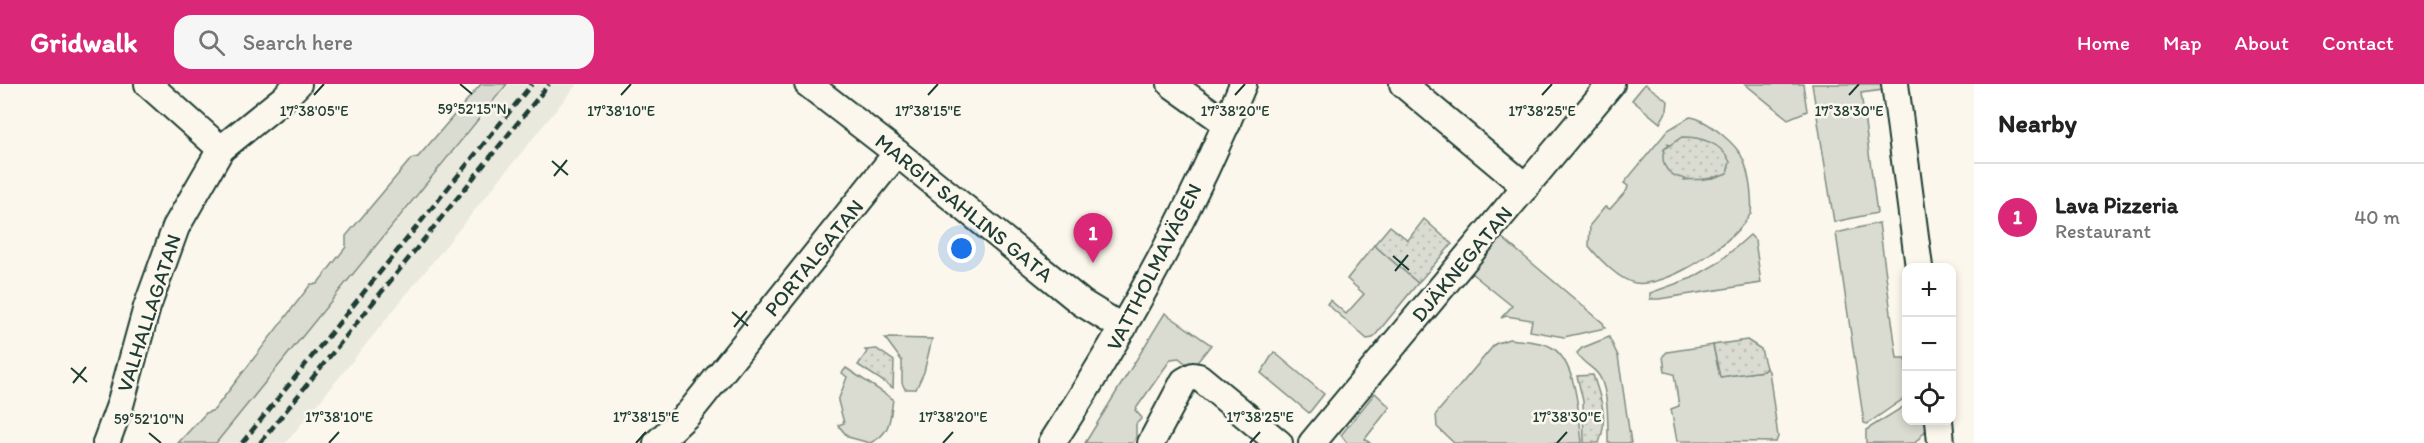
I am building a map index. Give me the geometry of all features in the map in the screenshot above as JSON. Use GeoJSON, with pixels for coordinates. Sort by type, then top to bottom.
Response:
{"type":"FeatureCollection","features":[{"type":"Feature","properties":{"kind":"street"},"geometry":{"type":"LineString","coordinates":[[148,84],[221,149]]}},
{"type":"Feature","properties":{"kind":"street","name":"VALHALLAGATAN"},"geometry":{"type":"LineString","coordinates":[[106,443],[120,405],[147,307],[176,227],[221,149],[284,99],[298,84]]}},
{"type":"Feature","properties":{"kind":"street","name":"MARGIT SAHLINS GATA"},"geometry":{"type":"LineString","coordinates":[[808,84],[1082,303],[1123,328]]}},
{"type":"Feature","properties":{"kind":"street"},"geometry":{"type":"LineString","coordinates":[[1171,84],[1227,124]]}},
{"type":"Feature","properties":{"kind":"street","name":"VATTHOLMAVÄGEN"},"geometry":{"type":"LineString","coordinates":[[1052,443],[1106,359],[1123,328],[1227,124],[1243,84]]}},
{"type":"Feature","properties":{"kind":"street"},"geometry":{"type":"LineString","coordinates":[[1403,84],[1526,186]]}},
{"type":"Feature","properties":{"kind":"street","name":"DJÄKNEGATAN"},"geometry":{"type":"LineString","coordinates":[[1312,443],[1611,84]]}},
{"type":"Feature","properties":{"kind":"street"},"geometry":{"type":"LineString","coordinates":[[1895,84],[1918,263]]}},
{"type":"Feature","properties":{"kind":"street","name":"PORTALGATAN"},"geometry":{"type":"LineString","coordinates":[[657,443],[689,413],[897,153]]}},
{"type":"Feature","properties":{"kind":"street"},"geometry":{"type":"LineString","coordinates":[[1151,443],[1184,381],[1193,376],[1199,377],[1279,443]]}},
{"type":"Feature","properties":{"kind":"street"},"geometry":{"type":"LineString","coordinates":[[1939,425],[1941,443]]}},
{"type":"Feature","properties":{"kind":"shaded area"},"geometry":{"type":"Polygon","coordinates":[[[481,84],[507,84],[216,443],[178,443],[206,413],[214,410],[311,284],[317,284],[346,247],[346,236],[411,159],[418,157],[481,84]]]}},
{"type":"Feature","properties":{"kind":"shaded area"},"geometry":{"type":"Polygon","coordinates":[[[509,84],[577,84],[286,443],[216,443],[509,84]]]}},
{"type":"Feature","properties":{"kind":"shaded area"},"geometry":{"type":"Polygon","coordinates":[[[1645,84],[1668,101],[1667,110],[1660,123],[1632,100],[1645,84]]]}},
{"type":"Feature","properties":{"kind":"shaded area"},"geometry":{"type":"Polygon","coordinates":[[[1745,84],[1803,84],[1807,111],[1788,119],[1745,84]]]}},
{"type":"Feature","properties":{"kind":"shaded area"},"geometry":{"type":"Polygon","coordinates":[[[1812,84],[1882,84],[1883,90],[1861,93],[1877,213],[1834,222],[1812,84]]]}},
{"type":"Feature","properties":{"kind":"shaded area"},"geometry":{"type":"Polygon","coordinates":[[[1690,117],[1705,122],[1729,141],[1741,155],[1746,167],[1751,194],[1751,213],[1731,237],[1700,261],[1665,278],[1649,283],[1635,283],[1622,278],[1589,246],[1590,225],[1605,207],[1610,209],[1627,190],[1628,186],[1624,183],[1668,130],[1690,117]],[[1668,144],[1684,180],[1713,178],[1668,144]]]}},
{"type":"Feature","properties":{"kind":"shaded area"},"geometry":{"type":"Polygon","coordinates":[[[1682,137],[1710,142],[1722,150],[1730,162],[1727,173],[1695,180],[1684,179],[1667,170],[1663,161],[1664,149],[1682,137]]]}},
{"type":"Feature","properties":{"kind":"shaded area"},"geometry":{"type":"Polygon","coordinates":[[[1424,219],[1452,244],[1418,283],[1374,245],[1390,226],[1408,240],[1424,219]]]}},
{"type":"Feature","properties":{"kind":"shaded area"},"geometry":{"type":"Polygon","coordinates":[[[1879,223],[1897,358],[1902,358],[1902,400],[1867,424],[1864,423],[1836,233],[1879,223]]]}},
{"type":"Feature","properties":{"kind":"shaded area"},"geometry":{"type":"Polygon","coordinates":[[[1750,235],[1755,240],[1761,283],[1650,299],[1650,293],[1692,278],[1718,263],[1750,235]]]}},
{"type":"Feature","properties":{"kind":"shaded area"},"geometry":{"type":"Polygon","coordinates":[[[1500,236],[1603,323],[1605,328],[1564,337],[1530,331],[1532,320],[1506,316],[1501,318],[1512,306],[1471,273],[1500,236]]]}},
{"type":"Feature","properties":{"kind":"shaded area"},"geometry":{"type":"Polygon","coordinates":[[[1374,245],[1418,283],[1373,338],[1367,339],[1327,304],[1330,300],[1346,314],[1364,294],[1347,279],[1374,245]]]}},
{"type":"Feature","properties":{"kind":"shaded area"},"geometry":{"type":"Polygon","coordinates":[[[1165,313],[1211,345],[1195,365],[1185,363],[1179,358],[1171,359],[1135,410],[1142,418],[1136,424],[1136,437],[1133,443],[1085,443],[1165,313]]]}},
{"type":"Feature","properties":{"kind":"shaded area"},"geometry":{"type":"Polygon","coordinates":[[[1609,337],[1618,356],[1631,443],[1608,443],[1604,387],[1597,373],[1577,353],[1582,348],[1609,337]]]}},
{"type":"Feature","properties":{"kind":"shaded area"},"geometry":{"type":"Polygon","coordinates":[[[885,338],[932,339],[924,372],[916,389],[905,389],[902,383],[902,361],[885,338]]]}},
{"type":"Feature","properties":{"kind":"shaded area"},"geometry":{"type":"Polygon","coordinates":[[[1509,339],[1542,344],[1560,354],[1575,390],[1582,443],[1454,443],[1437,427],[1436,414],[1495,344],[1509,339]]]}},
{"type":"Feature","properties":{"kind":"shaded area"},"geometry":{"type":"Polygon","coordinates":[[[1747,340],[1761,349],[1766,368],[1763,371],[1720,377],[1713,345],[1747,340]]]}},
{"type":"Feature","properties":{"kind":"shaded area"},"geometry":{"type":"Polygon","coordinates":[[[1713,345],[1720,377],[1763,371],[1766,368],[1769,371],[1778,437],[1776,442],[1677,441],[1671,409],[1679,406],[1674,374],[1665,372],[1663,356],[1667,352],[1713,345]]]}},
{"type":"Feature","properties":{"kind":"shaded area"},"geometry":{"type":"Polygon","coordinates":[[[877,349],[894,361],[893,388],[858,365],[867,352],[865,350],[877,349]]]}},
{"type":"Feature","properties":{"kind":"shaded area"},"geometry":{"type":"Polygon","coordinates":[[[1274,352],[1324,394],[1309,413],[1261,373],[1274,352]]]}},
{"type":"Feature","properties":{"kind":"shaded area"},"geometry":{"type":"Polygon","coordinates":[[[846,368],[893,399],[886,430],[870,443],[848,437],[838,425],[844,423],[838,401],[847,377],[842,373],[846,368]]]}},
{"type":"Feature","properties":{"kind":"shaded area"},"geometry":{"type":"Polygon","coordinates":[[[1593,375],[1603,409],[1602,434],[1599,443],[1584,443],[1583,401],[1577,376],[1593,375]]]}},
{"type":"Feature","properties":{"kind":"shaded area"},"geometry":{"type":"Polygon","coordinates":[[[1375,393],[1390,407],[1365,439],[1370,443],[1347,443],[1341,435],[1375,393]]]}},
{"type":"Feature","properties":{"kind":"shaded area"},"geometry":{"type":"Polygon","coordinates":[[[1902,408],[1902,425],[1927,425],[1926,430],[1915,443],[1866,443],[1866,430],[1902,408]]]}},
{"type":"Feature","properties":{"kind":"railway"},"geometry":{"type":"LineString","coordinates":[[242,443],[532,84]]}},
{"type":"Feature","properties":{"kind":"railway"},"geometry":{"type":"LineString","coordinates":[[260,443],[549,84]]}},
{"type":"Feature","properties":{"kind":"place","name":"Lava Pizzeria"},"geometry":{"type":"Point","coordinates":[1093,263]}}]}
